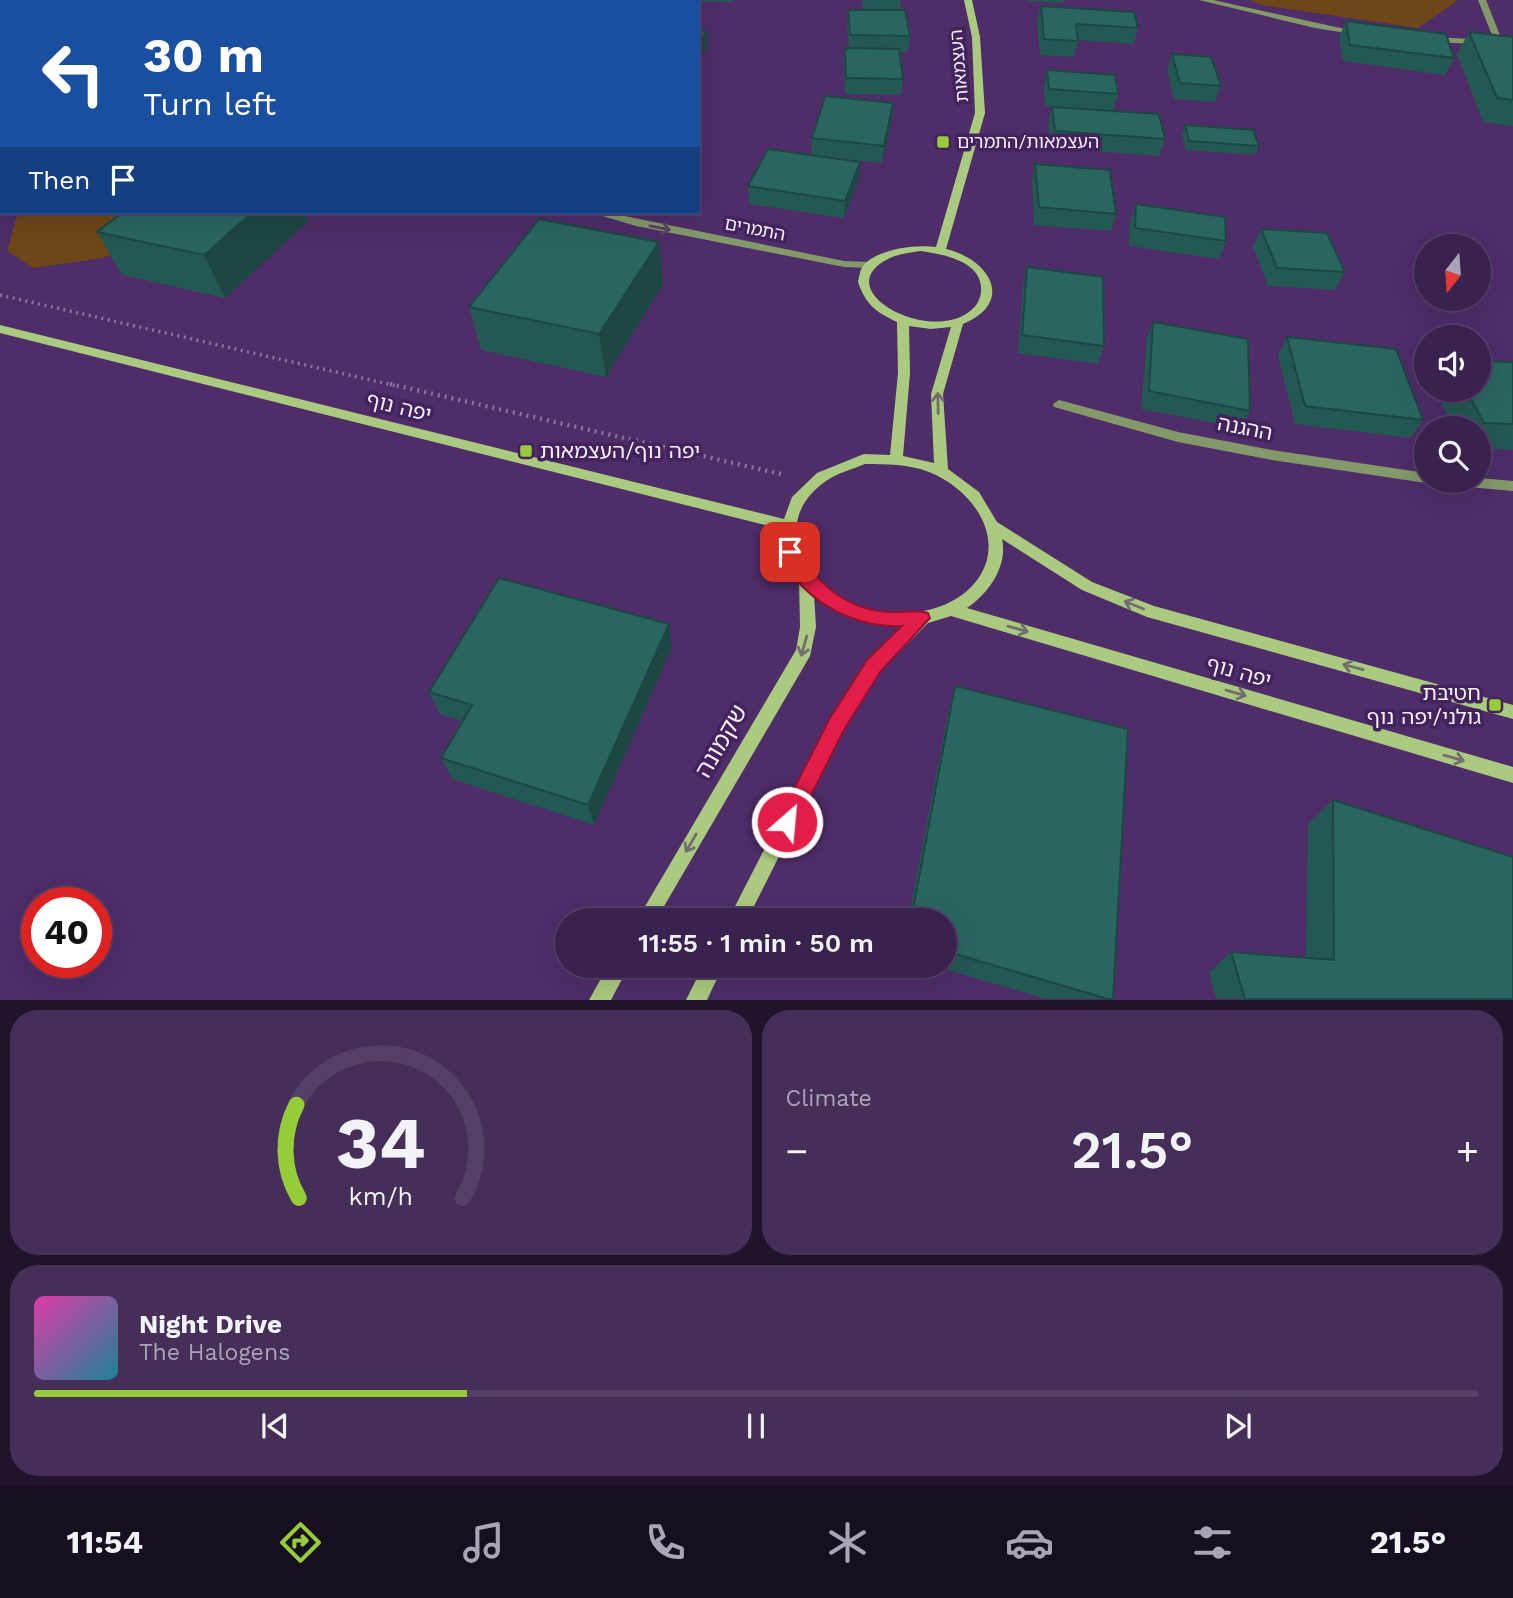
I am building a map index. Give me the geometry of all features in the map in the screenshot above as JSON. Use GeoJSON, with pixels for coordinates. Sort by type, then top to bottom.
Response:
{"type":"FeatureCollection","features":[{"type":"Feature","properties":{"kind":"street","name":"העצמאות"},"geometry":{"type":"LineString","coordinates":[[940,251],[980,113],[976,37],[968,0]]}},
{"type":"Feature","properties":{"kind":"street"},"geometry":{"type":"LineString","coordinates":[[1203,0],[1315,26],[1364,34]]}},
{"type":"Feature","properties":{"kind":"street"},"geometry":{"type":"LineString","coordinates":[[1417,39],[1499,43],[1482,0]]}},
{"type":"Feature","properties":{"kind":"street","name":"התמרים"},"geometry":{"type":"LineString","coordinates":[[602,214],[844,264],[870,265]]}},
{"type":"Feature","properties":{"kind":"street"},"geometry":{"type":"LineString","coordinates":[[920,248],[940,251],[975,266],[985,278],[989,290],[985,303],[975,314],[958,322],[921,325],[884,313],[870,302],[863,289],[863,276],[870,265],[883,256],[900,250],[920,248]]}},
{"type":"Feature","properties":{"kind":"street"},"geometry":{"type":"LineString","coordinates":[[895,459],[904,373],[903,321]]}},
{"type":"Feature","properties":{"kind":"street"},"geometry":{"type":"LineString","coordinates":[[941,472],[937,394],[958,322]]}},
{"type":"Feature","properties":{"kind":"street","name":"יפה נוף"},"geometry":{"type":"LineString","coordinates":[[0,329],[788,525]]}},
{"type":"Feature","properties":{"kind":"street","name":"ההגנה"},"geometry":{"type":"LineString","coordinates":[[1059,404],[1178,437],[1272,455],[1414,476]]}},
{"type":"Feature","properties":{"kind":"street"},"geometry":{"type":"LineString","coordinates":[[864,459],[895,459],[941,472],[962,485],[979,501],[994,526],[995,561],[987,580],[972,596],[952,610],[922,618],[888,620],[855,612],[827,598],[806,579],[790,552],[788,525],[795,501],[813,481],[846,464],[864,459]]}},
{"type":"Feature","properties":{"kind":"street"},"geometry":{"type":"LineString","coordinates":[[1491,484],[1513,486]]}},
{"type":"Feature","properties":{"kind":"street","name":"יפה נוף"},"geometry":{"type":"LineString","coordinates":[[994,526],[1087,586],[1152,612],[1513,712]]}},
{"type":"Feature","properties":{"kind":"street","name":"שקמונה"},"geometry":{"type":"LineString","coordinates":[[653,908],[804,651],[808,627],[806,579]]}},
{"type":"Feature","properties":{"kind":"street","name":"יפה נוף"},"geometry":{"type":"LineString","coordinates":[[952,610],[1513,775]]}},
{"type":"Feature","properties":{"kind":"street"},"geometry":{"type":"LineString","coordinates":[[743,908],[837,724],[874,666],[922,618]]}},
{"type":"Feature","properties":{"kind":"street"},"geometry":{"type":"LineString","coordinates":[[599,999],[612,978]]}},
{"type":"Feature","properties":{"kind":"street"},"geometry":{"type":"LineString","coordinates":[[696,999],[707,978]]}},
{"type":"Feature","properties":{"kind":"path"},"geometry":{"type":"LineString","coordinates":[[0,295],[813,481]]}},
{"type":"Feature","properties":{"kind":"shaded area"},"geometry":{"type":"Polygon","coordinates":[[[1250,0],[1457,1],[1418,28],[1261,5],[1250,0]]]}},
{"type":"Feature","properties":{"kind":"shaded area"},"geometry":{"type":"Polygon","coordinates":[[[17,214],[188,214],[176,226],[103,258],[33,268],[7,251],[17,214]]]}},
{"type":"Feature","properties":{"kind":"building"},"geometry":{"type":"Polygon","coordinates":[[[1041,6],[1134,12],[1138,28],[1076,24],[1078,41],[1044,39],[1041,6]]]}},
{"type":"Feature","properties":{"kind":"building"},"geometry":{"type":"Polygon","coordinates":[[[848,10],[905,10],[910,36],[850,35],[848,10]]]}},
{"type":"Feature","properties":{"kind":"building"},"geometry":{"type":"Polygon","coordinates":[[[1346,21],[1446,34],[1454,58],[1350,45],[1346,21]]]}},
{"type":"Feature","properties":{"kind":"building"},"geometry":{"type":"Polygon","coordinates":[[[700,25],[707,36],[700,37],[700,25]]]}},
{"type":"Feature","properties":{"kind":"building"},"geometry":{"type":"Polygon","coordinates":[[[1469,32],[1513,37],[1513,100],[1497,98],[1469,32]]]}},
{"type":"Feature","properties":{"kind":"building"},"geometry":{"type":"Polygon","coordinates":[[[845,48],[899,49],[903,79],[846,78],[845,48]]]}},
{"type":"Feature","properties":{"kind":"building"},"geometry":{"type":"Polygon","coordinates":[[[1172,54],[1211,57],[1221,86],[1180,83],[1172,54]]]}},
{"type":"Feature","properties":{"kind":"building"},"geometry":{"type":"Polygon","coordinates":[[[1047,70],[1115,75],[1118,94],[1049,89],[1047,70]]]}},
{"type":"Feature","properties":{"kind":"building"},"geometry":{"type":"Polygon","coordinates":[[[825,96],[893,103],[884,146],[812,138],[825,96]]]}},
{"type":"Feature","properties":{"kind":"building"},"geometry":{"type":"Polygon","coordinates":[[[1052,107],[1159,114],[1165,139],[1055,131],[1052,107]]]}},
{"type":"Feature","properties":{"kind":"building"},"geometry":{"type":"Polygon","coordinates":[[[1185,125],[1253,130],[1259,146],[1189,141],[1185,125]]]}},
{"type":"Feature","properties":{"kind":"building"},"geometry":{"type":"Polygon","coordinates":[[[768,149],[860,162],[845,201],[748,186],[768,149]]]}},
{"type":"Feature","properties":{"kind":"building"},"geometry":{"type":"Polygon","coordinates":[[[1035,164],[1110,170],[1116,214],[1039,207],[1035,164]]]}},
{"type":"Feature","properties":{"kind":"building"},"geometry":{"type":"Polygon","coordinates":[[[1136,204],[1225,217],[1226,241],[1135,228],[1136,204]]]}},
{"type":"Feature","properties":{"kind":"building"},"geometry":{"type":"Polygon","coordinates":[[[120,214],[251,214],[204,255],[97,232],[120,214]]]}},
{"type":"Feature","properties":{"kind":"building"},"geometry":{"type":"Polygon","coordinates":[[[539,219],[659,242],[599,334],[469,307],[539,219]]]}},
{"type":"Feature","properties":{"kind":"building"},"geometry":{"type":"Polygon","coordinates":[[[1261,229],[1327,233],[1345,272],[1277,268],[1261,229]]]}},
{"type":"Feature","properties":{"kind":"building"},"geometry":{"type":"Polygon","coordinates":[[[1027,267],[1103,277],[1104,346],[1022,335],[1027,267]]]}},
{"type":"Feature","properties":{"kind":"building"},"geometry":{"type":"Polygon","coordinates":[[[1153,322],[1248,339],[1250,411],[1149,391],[1153,322]]]}},
{"type":"Feature","properties":{"kind":"building"},"geometry":{"type":"Polygon","coordinates":[[[1287,337],[1396,349],[1421,416],[1414,416],[1414,419],[1305,406],[1287,337]]]}},
{"type":"Feature","properties":{"kind":"building"},"geometry":{"type":"Polygon","coordinates":[[[1491,361],[1513,362],[1513,424],[1491,423],[1491,416],[1480,416],[1473,402],[1491,402],[1491,361]]]}},
{"type":"Feature","properties":{"kind":"building"},"geometry":{"type":"Polygon","coordinates":[[[499,578],[669,624],[588,805],[441,758],[472,705],[429,692],[499,578]]]}},
{"type":"Feature","properties":{"kind":"building"},"geometry":{"type":"Polygon","coordinates":[[[955,686],[1128,729],[1113,999],[957,955],[957,908],[913,908],[955,686]]]}},
{"type":"Feature","properties":{"kind":"building"},"geometry":{"type":"Polygon","coordinates":[[[1333,800],[1513,857],[1513,999],[1245,999],[1231,952],[1334,960],[1333,800]]]}},
{"type":"Feature","properties":{"kind":"place","name":"העצמאות/התמרים"},"geometry":{"type":"Point","coordinates":[943,142]}},
{"type":"Feature","properties":{"kind":"place","name":"יפה נוף/העצמאות"},"geometry":{"type":"Point","coordinates":[526,451]}},
{"type":"Feature","properties":{"kind":"place","name":"חטיבת גולני/יפה נוף"},"geometry":{"type":"Point","coordinates":[1495,705]}},
{"type":"Feature","properties":{"kind":"route"},"geometry":{"type":"LineString","coordinates":[[787,822],[837,724],[874,666],[922,618],[888,620],[855,612],[827,598],[806,579],[790,552]]}}]}
